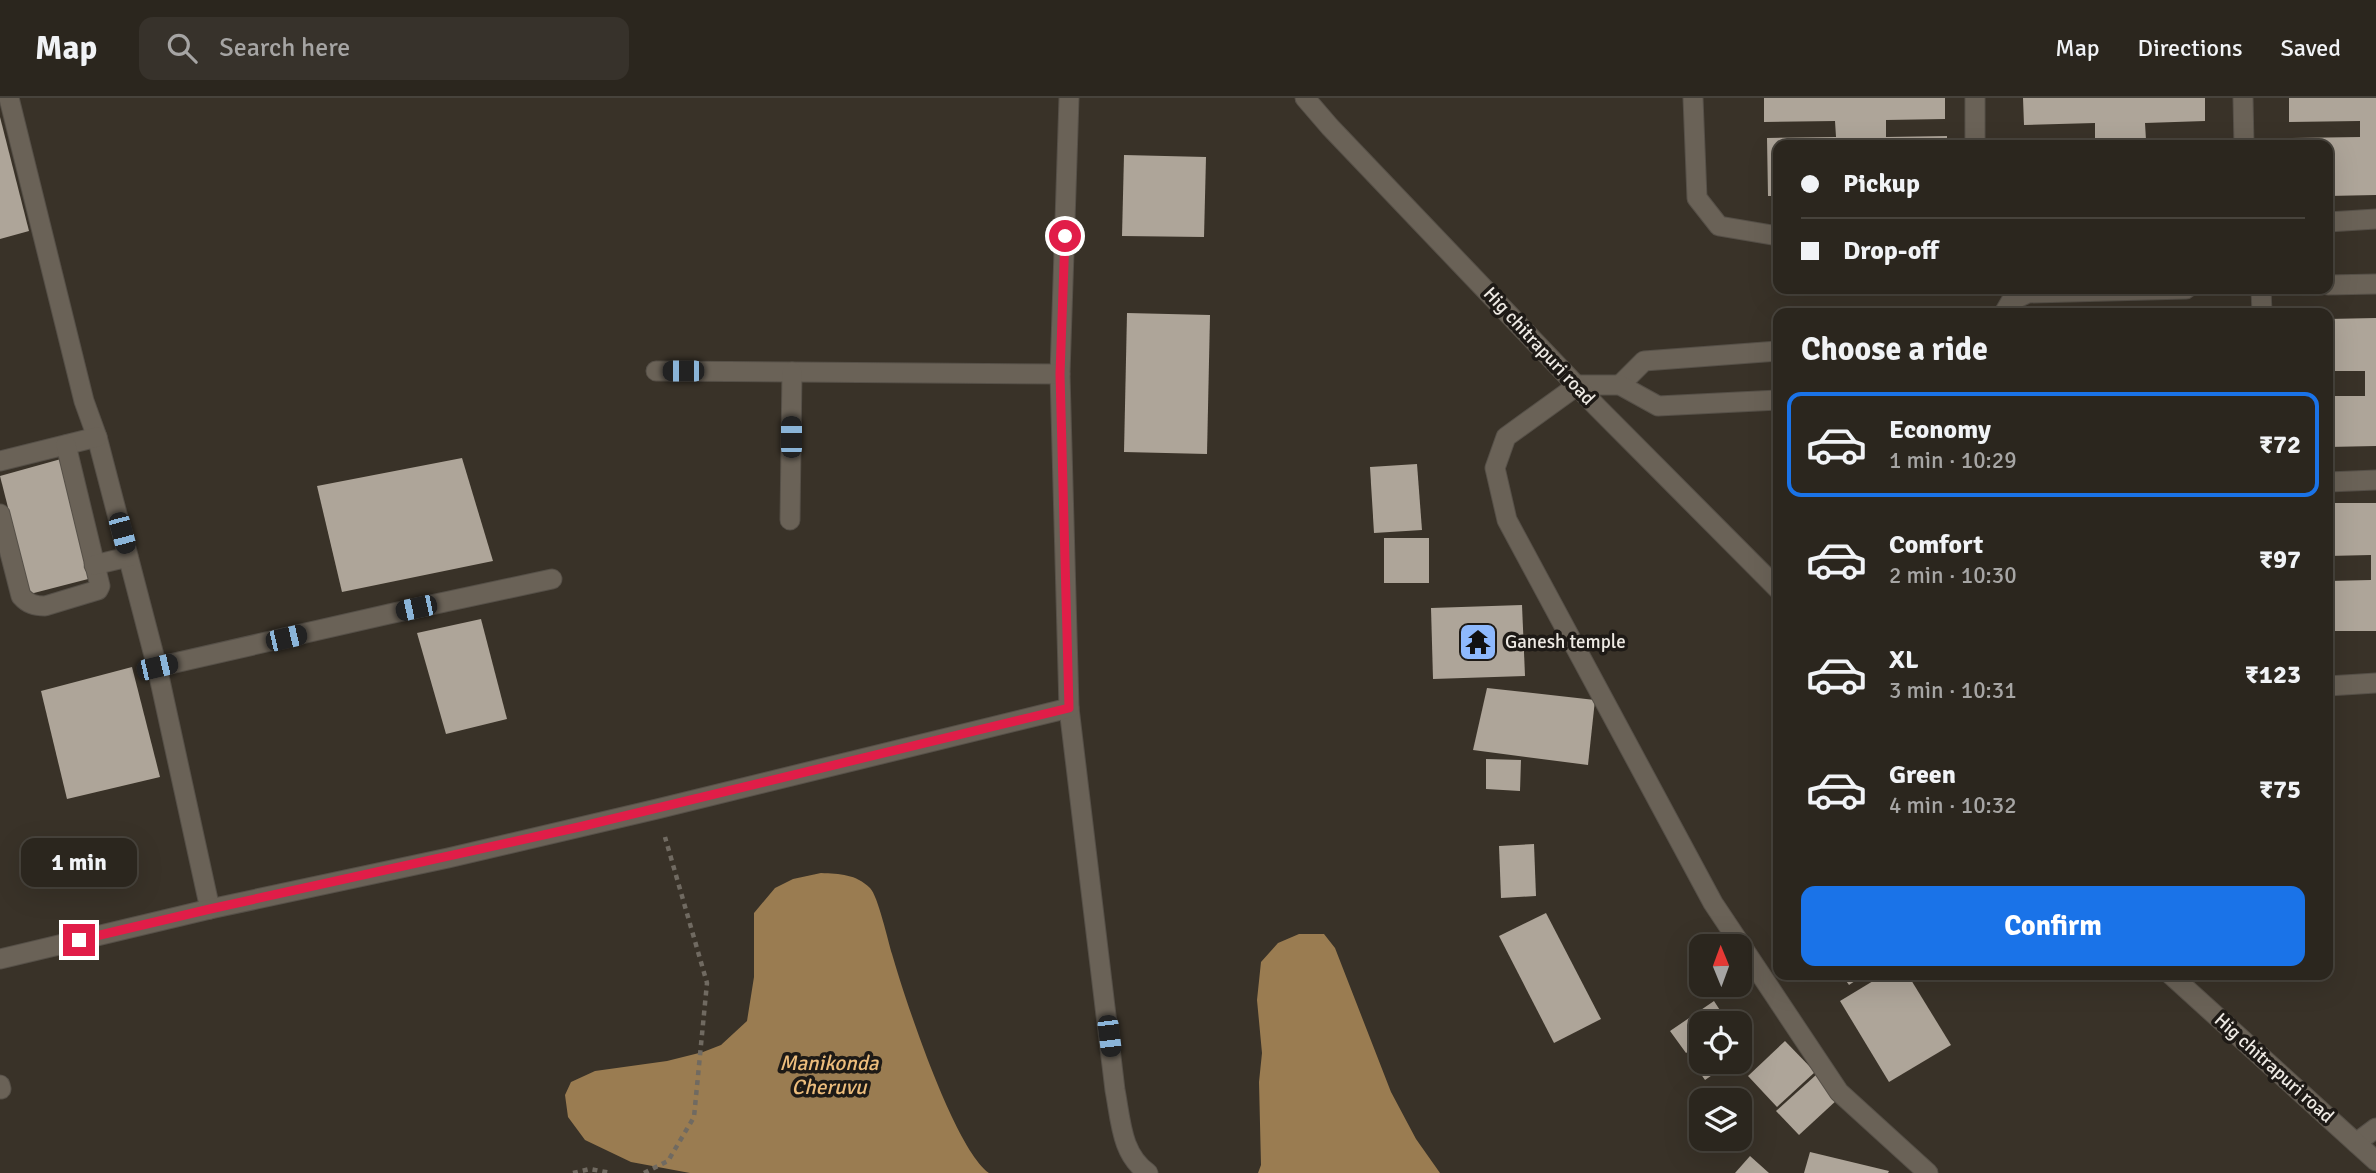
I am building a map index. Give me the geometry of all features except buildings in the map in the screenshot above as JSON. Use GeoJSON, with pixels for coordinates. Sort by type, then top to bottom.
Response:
{"type":"FeatureCollection","features":[{"type":"Feature","properties":{"kind":"street"},"geometry":{"type":"LineString","coordinates":[[9,98],[84,401],[97,437],[157,667],[210,909]]}},
{"type":"Feature","properties":{"kind":"street"},"geometry":{"type":"LineString","coordinates":[[1069,98],[1060,374],[1069,708],[1115,1090],[1124,1139],[1133,1161],[1148,1173]]}},
{"type":"Feature","properties":{"kind":"street","name":"Hig chitrapuri road"},"geometry":{"type":"LineString","coordinates":[[1305,98],[1330,128],[1597,407],[1773,584]]}},
{"type":"Feature","properties":{"kind":"street"},"geometry":{"type":"LineString","coordinates":[[1693,98],[1697,198],[1719,226],[1773,235]]}},
{"type":"Feature","properties":{"kind":"street"},"geometry":{"type":"LineString","coordinates":[[1975,98],[1975,140]]}},
{"type":"Feature","properties":{"kind":"street"},"geometry":{"type":"LineString","coordinates":[[2243,98],[2244,140]]}},
{"type":"Feature","properties":{"kind":"street"},"geometry":{"type":"LineString","coordinates":[[2333,222],[2376,219]]}},
{"type":"Feature","properties":{"kind":"street"},"geometry":{"type":"LineString","coordinates":[[2333,285],[2376,284]]}},
{"type":"Feature","properties":{"kind":"street"},"geometry":{"type":"LineString","coordinates":[[2007,308],[2011,301],[2026,294]]}},
{"type":"Feature","properties":{"kind":"street"},"geometry":{"type":"LineString","coordinates":[[1620,385],[1644,361],[1773,351]]}},
{"type":"Feature","properties":{"kind":"street"},"geometry":{"type":"LineString","coordinates":[[656,371],[1060,374]]}},
{"type":"Feature","properties":{"kind":"street"},"geometry":{"type":"LineString","coordinates":[[790,520],[792,372]]}},
{"type":"Feature","properties":{"kind":"street"},"geometry":{"type":"LineString","coordinates":[[1773,400],[1658,406],[1620,385],[1578,385],[1506,437],[1495,468],[1507,520],[1713,903],[1839,1093],[1928,1173]]}},
{"type":"Feature","properties":{"kind":"street"},"geometry":{"type":"LineString","coordinates":[[0,461],[97,437]]}},
{"type":"Feature","properties":{"kind":"street"},"geometry":{"type":"LineString","coordinates":[[0,514],[21,596],[32,605],[45,606],[98,590],[100,586],[66,445]]}},
{"type":"Feature","properties":{"kind":"street"},"geometry":{"type":"LineString","coordinates":[[2333,482],[2376,480]]}},
{"type":"Feature","properties":{"kind":"street"},"geometry":{"type":"LineString","coordinates":[[94,565],[128,557]]}},
{"type":"Feature","properties":{"kind":"street"},"geometry":{"type":"LineString","coordinates":[[157,667],[552,579]]}},
{"type":"Feature","properties":{"kind":"street"},"geometry":{"type":"LineString","coordinates":[[2333,686],[2376,683]]}},
{"type":"Feature","properties":{"kind":"street"},"geometry":{"type":"LineString","coordinates":[[0,959],[657,809],[1069,708]]}},
{"type":"Feature","properties":{"kind":"street","name":"Hig chitrapuri road"},"geometry":{"type":"LineString","coordinates":[[2177,980],[2376,1161]]}},
{"type":"Feature","properties":{"kind":"street"},"geometry":{"type":"LineString","coordinates":[[2356,1143],[2376,1128]]}},
{"type":"Feature","properties":{"kind":"path"},"geometry":{"type":"LineString","coordinates":[[644,1173],[668,1161],[694,1117],[707,983],[657,809]]}},
{"type":"Feature","properties":{"kind":"path"},"geometry":{"type":"LineString","coordinates":[[573,1173],[590,1169],[611,1173]]}},
{"type":"Feature","properties":{"kind":"water","name":"Manikonda Cheruvu"},"geometry":{"type":"Polygon","coordinates":[[[821,873],[853,877],[865,883],[873,893],[908,1004],[946,1105],[975,1158],[989,1173],[690,1173],[631,1162],[585,1140],[568,1117],[565,1095],[571,1082],[595,1071],[667,1061],[721,1045],[747,1021],[754,977],[754,913],[775,888],[793,879],[821,873]]]}},
{"type":"Feature","properties":{"kind":"water"},"geometry":{"type":"Polygon","coordinates":[[[1299,934],[1324,934],[1335,948],[1391,1092],[1416,1139],[1440,1173],[1258,1173],[1261,1165],[1259,1082],[1262,1053],[1257,1000],[1261,962],[1278,943],[1299,934]]]}},
{"type":"Feature","properties":{"kind":"place","name":"Ganesh temple"},"geometry":{"type":"Point","coordinates":[1478,642]}},
{"type":"Feature","properties":{"kind":"route"},"geometry":{"type":"LineString","coordinates":[[79,940],[448,858],[1069,708],[1060,374],[1065,236]]}}]}
